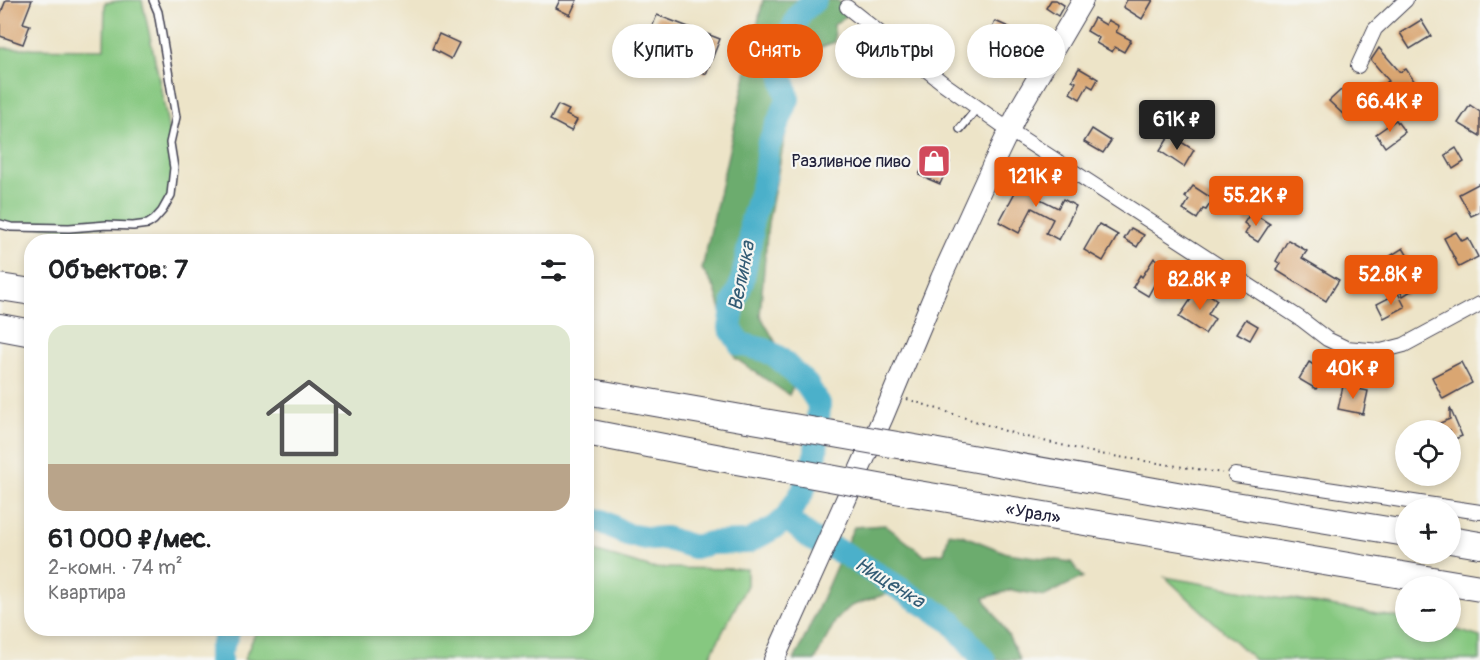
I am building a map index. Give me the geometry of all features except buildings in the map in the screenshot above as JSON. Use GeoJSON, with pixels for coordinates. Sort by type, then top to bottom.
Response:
{"type":"FeatureCollection","features":[{"type":"Feature","properties":{"kind":"highway"},"geometry":{"type":"LineString","coordinates":[[0,287],[24,291]]}},
{"type":"Feature","properties":{"kind":"highway"},"geometry":{"type":"LineString","coordinates":[[0,327],[24,332]]}},
{"type":"Feature","properties":{"kind":"highway"},"geometry":{"type":"LineString","coordinates":[[594,392],[1210,501],[1395,531]]}},
{"type":"Feature","properties":{"kind":"highway","name":"«Урал»"},"geometry":{"type":"LineString","coordinates":[[594,434],[912,493],[1480,588]]}},
{"type":"Feature","properties":{"kind":"highway"},"geometry":{"type":"LineString","coordinates":[[1461,542],[1480,545]]}},
{"type":"Feature","properties":{"kind":"street"},"geometry":{"type":"LineString","coordinates":[[774,660],[893,395],[941,278],[1009,130],[1083,0]]}},
{"type":"Feature","properties":{"kind":"street"},"geometry":{"type":"LineString","coordinates":[[1358,66],[1375,29],[1406,0]]}},
{"type":"Feature","properties":{"kind":"street"},"geometry":{"type":"LineString","coordinates":[[847,7],[943,83],[1009,130],[1327,339],[1346,348],[1381,351],[1404,345],[1480,304]]}},
{"type":"Feature","properties":{"kind":"street"},"geometry":{"type":"LineString","coordinates":[[1235,476],[1480,512]]}},
{"type":"Feature","properties":{"kind":"lane"},"geometry":{"type":"LineString","coordinates":[[0,224],[11,227],[69,228],[107,225],[133,226],[148,224],[162,211],[171,195],[174,168],[170,143],[176,117],[158,12],[153,0]]}},
{"type":"Feature","properties":{"kind":"lane"},"geometry":{"type":"LineString","coordinates":[[960,129],[978,107]]}},
{"type":"Feature","properties":{"kind":"path"},"geometry":{"type":"LineString","coordinates":[[893,395],[1018,435],[1077,449],[1235,476]]}},
{"type":"Feature","properties":{"kind":"green space"},"geometry":{"type":"Polygon","coordinates":[[[142,0],[169,131],[173,180],[171,195],[148,224],[69,228],[0,224],[0,48],[104,49],[105,3],[142,0]]]}},
{"type":"Feature","properties":{"kind":"green space"},"geometry":{"type":"Polygon","coordinates":[[[763,0],[837,0],[851,12],[834,25],[835,42],[823,46],[823,24],[758,24],[763,0]]]}},
{"type":"Feature","properties":{"kind":"green space"},"geometry":{"type":"Polygon","coordinates":[[[745,78],[792,78],[787,126],[768,223],[760,315],[776,343],[801,368],[789,395],[735,358],[715,289],[702,269],[745,78]]]}},
{"type":"Feature","properties":{"kind":"green space"},"geometry":{"type":"Polygon","coordinates":[[[885,525],[924,555],[944,553],[949,533],[962,535],[1007,553],[1071,562],[1083,577],[1045,596],[1011,590],[984,598],[1008,635],[1020,660],[971,660],[940,625],[889,593],[851,606],[836,620],[815,660],[794,660],[854,527],[885,525]]]}},
{"type":"Feature","properties":{"kind":"green space"},"geometry":{"type":"Polygon","coordinates":[[[594,551],[652,568],[747,569],[747,585],[708,660],[244,660],[254,636],[594,636],[594,551]]]}},
{"type":"Feature","properties":{"kind":"green space"},"geometry":{"type":"Polygon","coordinates":[[[1165,577],[1395,617],[1395,642],[1461,642],[1461,631],[1480,637],[1480,660],[1255,660],[1165,577]]]}},
{"type":"Feature","properties":{"kind":"waterway","name":"Велинка"},"geometry":{"type":"LineString","coordinates":[[594,520],[602,521],[627,535],[652,539],[665,538],[694,547],[711,543],[748,542],[777,526],[786,518],[803,491],[816,453],[819,404],[807,385],[779,358],[765,350],[740,344],[730,328],[734,302],[742,282],[751,237],[751,224],[765,177],[768,147],[788,99],[783,78],[783,61],[791,32],[800,13],[815,0]]}},
{"type":"Feature","properties":{"kind":"waterway","name":"Нищенка"},"geometry":{"type":"LineString","coordinates":[[786,518],[812,539],[845,554],[951,621],[984,660]]}},
{"type":"Feature","properties":{"kind":"waterway","name":"Велинка"},"geometry":{"type":"LineString","coordinates":[[220,660],[220,651],[227,636]]}},
{"type":"Feature","properties":{"kind":"place","name":"Разливное пиво"},"geometry":{"type":"Point","coordinates":[934,161]}}]}
